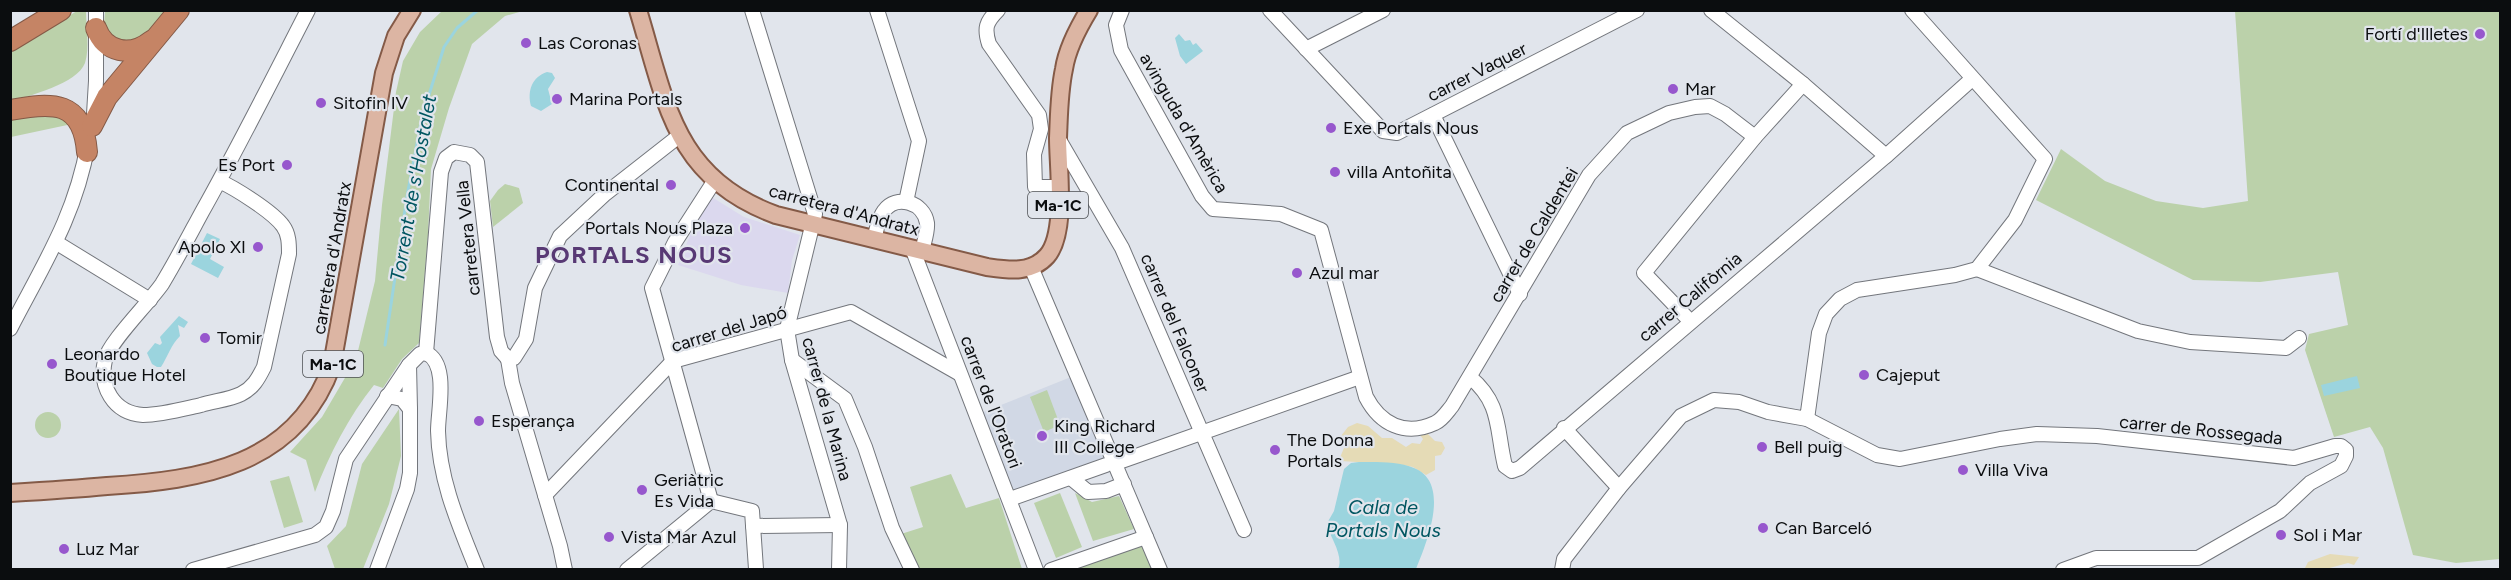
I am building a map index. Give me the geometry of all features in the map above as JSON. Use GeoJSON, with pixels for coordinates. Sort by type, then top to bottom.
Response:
{"type":"FeatureCollection","features":[{"type":"Feature","properties":{"kind":"highway"},"geometry":{"type":"LineString","coordinates":[[10,41],[61,10]]}},
{"type":"Feature","properties":{"kind":"highway"},"geometry":{"type":"LineString","coordinates":[[92,126],[107,97],[179,10]]}},
{"type":"Feature","properties":{"kind":"highway"},"geometry":{"type":"LineString","coordinates":[[96,20],[102,41],[119,51],[134,50],[158,36]]}},
{"type":"Feature","properties":{"kind":"highway"},"geometry":{"type":"LineString","coordinates":[[10,110],[48,104],[66,109],[77,119],[82,128],[87,152]]}},
{"type":"Feature","properties":{"kind":"main road","name":"carretera d'Andratx"},"geometry":{"type":"LineString","coordinates":[[13,491],[155,482],[219,471],[247,460],[268,448],[303,418],[316,400],[332,365],[384,73],[396,36],[412,10]]}},
{"type":"Feature","properties":{"kind":"main road","name":"carretera d'Andratx"},"geometry":{"type":"LineString","coordinates":[[638,10],[679,136],[695,159],[715,180],[752,206],[813,224],[998,268],[1020,270],[1031,267]]}},
{"type":"Feature","properties":{"kind":"main road","name":"Ma-1C"},"geometry":{"type":"LineString","coordinates":[[1031,267],[1047,255],[1056,240],[1059,187],[1058,138],[1064,68],[1071,47],[1089,10]]}},
{"type":"Feature","properties":{"kind":"street"},"geometry":{"type":"LineString","coordinates":[[219,181],[274,217],[283,225],[290,243],[264,367],[255,384],[240,395],[145,415],[132,413],[118,405],[109,396],[103,379],[105,358],[111,345],[150,300],[219,181],[308,10]]}},
{"type":"Feature","properties":{"kind":"street"},"geometry":{"type":"LineString","coordinates":[[752,10],[815,214],[813,224]]}},
{"type":"Feature","properties":{"kind":"street"},"geometry":{"type":"LineString","coordinates":[[877,10],[919,141],[906,202]]}},
{"type":"Feature","properties":{"kind":"street"},"geometry":{"type":"LineString","coordinates":[[998,10],[989,20],[985,30],[989,44],[1039,115],[1041,129],[1035,154],[1035,187],[1059,187]]}},
{"type":"Feature","properties":{"kind":"street","name":"avinguda d'Amèrica"},"geometry":{"type":"LineString","coordinates":[[1122,10],[1116,25],[1121,50],[1202,196],[1213,209],[1281,214],[1321,230],[1360,377]]}},
{"type":"Feature","properties":{"kind":"street","name":"carrer Vaquer"},"geometry":{"type":"LineString","coordinates":[[1270,10],[1354,103],[1383,131],[1397,133],[1637,10]]}},
{"type":"Feature","properties":{"kind":"street"},"geometry":{"type":"LineString","coordinates":[[1306,49],[1383,10]]}},
{"type":"Feature","properties":{"kind":"street"},"geometry":{"type":"LineString","coordinates":[[1711,10],[1803,84],[1886,156]]}},
{"type":"Feature","properties":{"kind":"street"},"geometry":{"type":"LineString","coordinates":[[1912,10],[2045,159],[2015,220],[1977,269]]}},
{"type":"Feature","properties":{"kind":"street"},"geometry":{"type":"LineString","coordinates":[[10,329],[57,243],[77,190],[87,152],[96,96],[96,20]]}},
{"type":"Feature","properties":{"kind":"street","name":"carrer Califòrnia"},"geometry":{"type":"LineString","coordinates":[[1470,377],[1484,388],[1493,404],[1505,466],[1512,471],[1520,468],[1564,428],[1886,156],[1972,79]]}},
{"type":"Feature","properties":{"kind":"street"},"geometry":{"type":"LineString","coordinates":[[1690,321],[1644,273],[1755,136],[1803,84]]}},
{"type":"Feature","properties":{"kind":"street","name":"carrer de Caldentei"},"geometry":{"type":"LineString","coordinates":[[1360,377],[1373,410],[1381,420],[1407,428],[1424,426],[1439,420],[1452,406],[1470,377],[1589,175],[1627,133],[1669,113],[1695,106],[1710,106],[1755,136]]}},
{"type":"Feature","properties":{"kind":"street"},"geometry":{"type":"LineString","coordinates":[[1433,115],[1520,294]]}},
{"type":"Feature","properties":{"kind":"street"},"geometry":{"type":"LineString","coordinates":[[565,570],[512,383],[508,359],[514,358],[526,339],[535,288],[560,236],[605,194],[679,136]]}},
{"type":"Feature","properties":{"kind":"street","name":"carrer del Falconer"},"geometry":{"type":"LineString","coordinates":[[1058,138],[1122,248],[1244,530]]}},
{"type":"Feature","properties":{"kind":"street","name":"carretera Vella"},"geometry":{"type":"LineString","coordinates":[[426,353],[441,172],[446,158],[454,152],[470,154],[477,162],[497,337],[501,351],[508,359]]}},
{"type":"Feature","properties":{"kind":"street"},"geometry":{"type":"LineString","coordinates":[[711,501],[652,288],[675,242],[715,180]]}},
{"type":"Feature","properties":{"kind":"street"},"geometry":{"type":"LineString","coordinates":[[874,238],[880,217],[886,208],[895,203],[906,202],[921,209],[926,219],[927,230],[917,249]]}},
{"type":"Feature","properties":{"kind":"street","name":"carrer de la Marina"},"geometry":{"type":"LineString","coordinates":[[813,224],[787,329],[792,360],[840,525],[838,570]]}},
{"type":"Feature","properties":{"kind":"street"},"geometry":{"type":"LineString","coordinates":[[57,243],[150,300]]}},
{"type":"Feature","properties":{"kind":"street","name":"carrer de l'Oratori"},"geometry":{"type":"LineString","coordinates":[[917,249],[960,374],[1036,570]]}},
{"type":"Feature","properties":{"kind":"street"},"geometry":{"type":"LineString","coordinates":[[1031,267],[1160,570]]}},
{"type":"Feature","properties":{"kind":"street"},"geometry":{"type":"LineString","coordinates":[[1562,570],[1564,559],[1619,488],[1681,416],[1714,400],[1739,402],[1768,412],[1808,419],[1819,333],[1826,314],[1840,299],[1857,290],[1955,275],[1977,269],[2138,331],[2190,342],[2286,348],[2299,338]]}},
{"type":"Feature","properties":{"kind":"street","name":"carrer del Japó"},"geometry":{"type":"LineString","coordinates":[[545,495],[673,361],[850,312],[960,374]]}},
{"type":"Feature","properties":{"kind":"street"},"geometry":{"type":"LineString","coordinates":[[193,570],[305,537],[326,527],[333,511],[346,459],[409,364],[420,354],[426,353],[433,356],[440,370],[438,432],[447,490],[477,570]]}},
{"type":"Feature","properties":{"kind":"street"},"geometry":{"type":"LineString","coordinates":[[792,360],[845,399],[865,447],[892,528],[912,570]]}},
{"type":"Feature","properties":{"kind":"street"},"geometry":{"type":"LineString","coordinates":[[377,570],[407,489],[410,473],[409,364]]}},
{"type":"Feature","properties":{"kind":"street"},"geometry":{"type":"LineString","coordinates":[[1010,499],[1360,377]]}},
{"type":"Feature","properties":{"kind":"street"},"geometry":{"type":"LineString","coordinates":[[387,396],[402,399],[410,409]]}},
{"type":"Feature","properties":{"kind":"street","name":"carrer de Rossegada"},"geometry":{"type":"LineString","coordinates":[[1808,419],[1877,455],[1900,459],[2037,434],[2097,436],[2294,458],[2335,446],[2341,446],[2346,450],[2341,466],[2310,483],[2280,511],[2198,558],[2096,558],[2063,570]]}},
{"type":"Feature","properties":{"kind":"street"},"geometry":{"type":"LineString","coordinates":[[1564,428],[1619,488]]}},
{"type":"Feature","properties":{"kind":"street"},"geometry":{"type":"LineString","coordinates":[[1071,478],[1088,492],[1106,491],[1124,484]]}},
{"type":"Feature","properties":{"kind":"street"},"geometry":{"type":"LineString","coordinates":[[711,501],[752,511],[756,569]]}},
{"type":"Feature","properties":{"kind":"street"},"geometry":{"type":"LineString","coordinates":[[627,570],[711,501]]}},
{"type":"Feature","properties":{"kind":"street"},"geometry":{"type":"LineString","coordinates":[[753,526],[840,525]]}},
{"type":"Feature","properties":{"kind":"street"},"geometry":{"type":"LineString","coordinates":[[1051,570],[1146,537]]}},
{"type":"Feature","properties":{"kind":"shaded area"},"geometry":{"type":"Polygon","coordinates":[[[710,196],[744,217],[800,235],[792,260],[788,293],[741,285],[678,265],[697,218],[710,196]]]}},
{"type":"Feature","properties":{"kind":"shaded area","name":"King Richard III College"},"geometry":{"type":"Polygon","coordinates":[[[1071,377],[1104,459],[1013,493],[981,413],[1071,377]]]}},
{"type":"Feature","properties":{"kind":"green space"},"geometry":{"type":"Polygon","coordinates":[[[77,11],[86,11],[87,51],[85,63],[80,70],[63,83],[11,102],[10,51],[77,11]]]}},
{"type":"Feature","properties":{"kind":"green space"},"geometry":{"type":"Polygon","coordinates":[[[105,11],[171,11],[147,37],[115,44],[104,25],[105,11]]]}},
{"type":"Feature","properties":{"kind":"green space"},"geometry":{"type":"Polygon","coordinates":[[[442,11],[523,11],[505,16],[472,44],[449,108],[431,169],[419,343],[402,359],[383,388],[374,385],[365,397],[340,436],[315,492],[306,460],[290,452],[322,417],[356,359],[375,281],[396,92],[403,61],[420,32],[442,11]]]}},
{"type":"Feature","properties":{"kind":"green space","name":"Fortí d'Illetes"},"geometry":{"type":"Polygon","coordinates":[[[2235,11],[2500,11],[2500,559],[2456,563],[2413,555],[2383,448],[2370,427],[2334,437],[2305,350],[2309,334],[2348,325],[2338,272],[2260,282],[2193,280],[2036,200],[2061,149],[2105,181],[2156,201],[2203,208],[2248,201],[2235,11]]]}},
{"type":"Feature","properties":{"kind":"green space"},"geometry":{"type":"Polygon","coordinates":[[[49,111],[72,124],[11,137],[10,119],[49,111]]]}},
{"type":"Feature","properties":{"kind":"green space"},"geometry":{"type":"Polygon","coordinates":[[[505,184],[519,188],[523,203],[493,227],[490,201],[505,184]]]}},
{"type":"Feature","properties":{"kind":"green space"},"geometry":{"type":"Polygon","coordinates":[[[1047,390],[1060,425],[1044,432],[1030,397],[1047,390]]]}},
{"type":"Feature","properties":{"kind":"green space"},"geometry":{"type":"Polygon","coordinates":[[[399,409],[401,456],[389,504],[363,569],[335,569],[327,546],[346,526],[362,464],[399,409]]]}},
{"type":"Feature","properties":{"kind":"green space"},"geometry":{"type":"Polygon","coordinates":[[[48,412],[57,416],[61,425],[57,434],[48,438],[39,434],[35,425],[39,416],[48,412]]]}},
{"type":"Feature","properties":{"kind":"green space"},"geometry":{"type":"Polygon","coordinates":[[[951,474],[966,508],[999,498],[1022,569],[914,569],[901,534],[923,527],[910,487],[951,474]]]}},
{"type":"Feature","properties":{"kind":"green space"},"geometry":{"type":"Polygon","coordinates":[[[289,476],[303,522],[284,528],[270,481],[289,476]]]}},
{"type":"Feature","properties":{"kind":"green space"},"geometry":{"type":"Polygon","coordinates":[[[1060,493],[1082,547],[1056,558],[1034,503],[1060,493]]]}},
{"type":"Feature","properties":{"kind":"green space"},"geometry":{"type":"Polygon","coordinates":[[[1075,493],[1092,502],[1119,496],[1134,529],[1093,541],[1075,493]]]}},
{"type":"Feature","properties":{"kind":"green space"},"geometry":{"type":"Polygon","coordinates":[[[1144,545],[1155,570],[1072,570],[1144,545]]]}},
{"type":"Feature","properties":{"kind":"sand"},"geometry":{"type":"Polygon","coordinates":[[[1357,423],[1368,426],[1382,438],[1392,438],[1406,447],[1412,443],[1420,444],[1423,439],[1420,435],[1428,434],[1435,441],[1442,442],[1445,448],[1441,455],[1435,456],[1435,470],[1426,475],[1413,467],[1403,465],[1341,461],[1339,460],[1346,443],[1341,436],[1348,427],[1357,423]]]}},
{"type":"Feature","properties":{"kind":"sand"},"geometry":{"type":"Polygon","coordinates":[[[2330,554],[2359,557],[2354,565],[2348,563],[2326,569],[2304,570],[2308,562],[2330,554]]]}},
{"type":"Feature","properties":{"kind":"water"},"geometry":{"type":"Polygon","coordinates":[[[1179,34],[1185,41],[1190,40],[1193,45],[1196,43],[1203,51],[1186,64],[1180,56],[1175,38],[1179,34]]]}},
{"type":"Feature","properties":{"kind":"water"},"geometry":{"type":"Polygon","coordinates":[[[547,72],[552,73],[555,78],[548,89],[552,104],[541,111],[531,106],[530,90],[534,81],[547,72]]]}},
{"type":"Feature","properties":{"kind":"water"},"geometry":{"type":"Polygon","coordinates":[[[207,233],[220,239],[210,259],[224,267],[218,278],[191,264],[207,233]]]}},
{"type":"Feature","properties":{"kind":"water"},"geometry":{"type":"Polygon","coordinates":[[[179,316],[188,322],[184,328],[178,325],[180,336],[161,367],[157,367],[152,364],[147,353],[155,343],[160,345],[162,343],[160,337],[179,316]]]}},
{"type":"Feature","properties":{"kind":"water"},"geometry":{"type":"Polygon","coordinates":[[[2357,376],[2360,388],[2324,396],[2321,385],[2357,376]]]}},
{"type":"Feature","properties":{"kind":"water","name":"Cala de Portals Nous"},"geometry":{"type":"Polygon","coordinates":[[[1387,462],[1414,468],[1425,476],[1432,487],[1433,515],[1416,569],[1338,569],[1338,553],[1326,525],[1334,511],[1344,469],[1351,463],[1387,462]]]}},
{"type":"Feature","properties":{"kind":"waterway","name":"Torrent de s'Hostalet"},"geometry":{"type":"LineString","coordinates":[[385,345],[407,196],[422,117],[444,47],[457,28],[478,10]]}},
{"type":"Feature","properties":{"kind":"place","name":"Fortí d'Illetes"},"geometry":{"type":"Point","coordinates":[2480,34]}},
{"type":"Feature","properties":{"kind":"place","name":"Las Coronas"},"geometry":{"type":"Point","coordinates":[526,43]}},
{"type":"Feature","properties":{"kind":"place","name":"Mar"},"geometry":{"type":"Point","coordinates":[1673,89]}},
{"type":"Feature","properties":{"kind":"place","name":"Marina Portals"},"geometry":{"type":"Point","coordinates":[557,99]}},
{"type":"Feature","properties":{"kind":"place","name":"Sitofin IV"},"geometry":{"type":"Point","coordinates":[321,103]}},
{"type":"Feature","properties":{"kind":"place","name":"Exe Portals Nous"},"geometry":{"type":"Point","coordinates":[1331,128]}},
{"type":"Feature","properties":{"kind":"place","name":"Es Port"},"geometry":{"type":"Point","coordinates":[287,165]}},
{"type":"Feature","properties":{"kind":"place","name":"villa Antoñita"},"geometry":{"type":"Point","coordinates":[1335,172]}},
{"type":"Feature","properties":{"kind":"place","name":"Continental"},"geometry":{"type":"Point","coordinates":[671,185]}},
{"type":"Feature","properties":{"kind":"place","name":"Portals Nous Plaza"},"geometry":{"type":"Point","coordinates":[745,228]}},
{"type":"Feature","properties":{"kind":"place","name":"Apolo XI"},"geometry":{"type":"Point","coordinates":[258,247]}},
{"type":"Feature","properties":{"kind":"place","name":"Azul mar"},"geometry":{"type":"Point","coordinates":[1297,273]}},
{"type":"Feature","properties":{"kind":"place","name":"Tomir"},"geometry":{"type":"Point","coordinates":[205,338]}},
{"type":"Feature","properties":{"kind":"place","name":"Leonardo Boutique Hotel"},"geometry":{"type":"Point","coordinates":[52,364]}},
{"type":"Feature","properties":{"kind":"place","name":"Cajeput"},"geometry":{"type":"Point","coordinates":[1864,375]}},
{"type":"Feature","properties":{"kind":"place","name":"Esperança"},"geometry":{"type":"Point","coordinates":[479,421]}},
{"type":"Feature","properties":{"kind":"place","name":"King Richard III College"},"geometry":{"type":"Point","coordinates":[1042,436]}},
{"type":"Feature","properties":{"kind":"place","name":"Bell puig"},"geometry":{"type":"Point","coordinates":[1762,447]}},
{"type":"Feature","properties":{"kind":"place","name":"The Donna Portals"},"geometry":{"type":"Point","coordinates":[1275,450]}},
{"type":"Feature","properties":{"kind":"place","name":"Villa Viva"},"geometry":{"type":"Point","coordinates":[1963,470]}},
{"type":"Feature","properties":{"kind":"place","name":"Geriàtric Es Vida"},"geometry":{"type":"Point","coordinates":[642,490]}},
{"type":"Feature","properties":{"kind":"place","name":"Can Barceló"},"geometry":{"type":"Point","coordinates":[1763,528]}},
{"type":"Feature","properties":{"kind":"place","name":"Sol i Mar"},"geometry":{"type":"Point","coordinates":[2281,535]}},
{"type":"Feature","properties":{"kind":"place","name":"Vista Mar Azul"},"geometry":{"type":"Point","coordinates":[609,537]}},
{"type":"Feature","properties":{"kind":"place","name":"Luz Mar"},"geometry":{"type":"Point","coordinates":[64,549]}},
{"type":"Feature","properties":{"kind":"district","name":"PORTALS NOUS"},"geometry":{"type":"Point","coordinates":[634,255]}}]}
